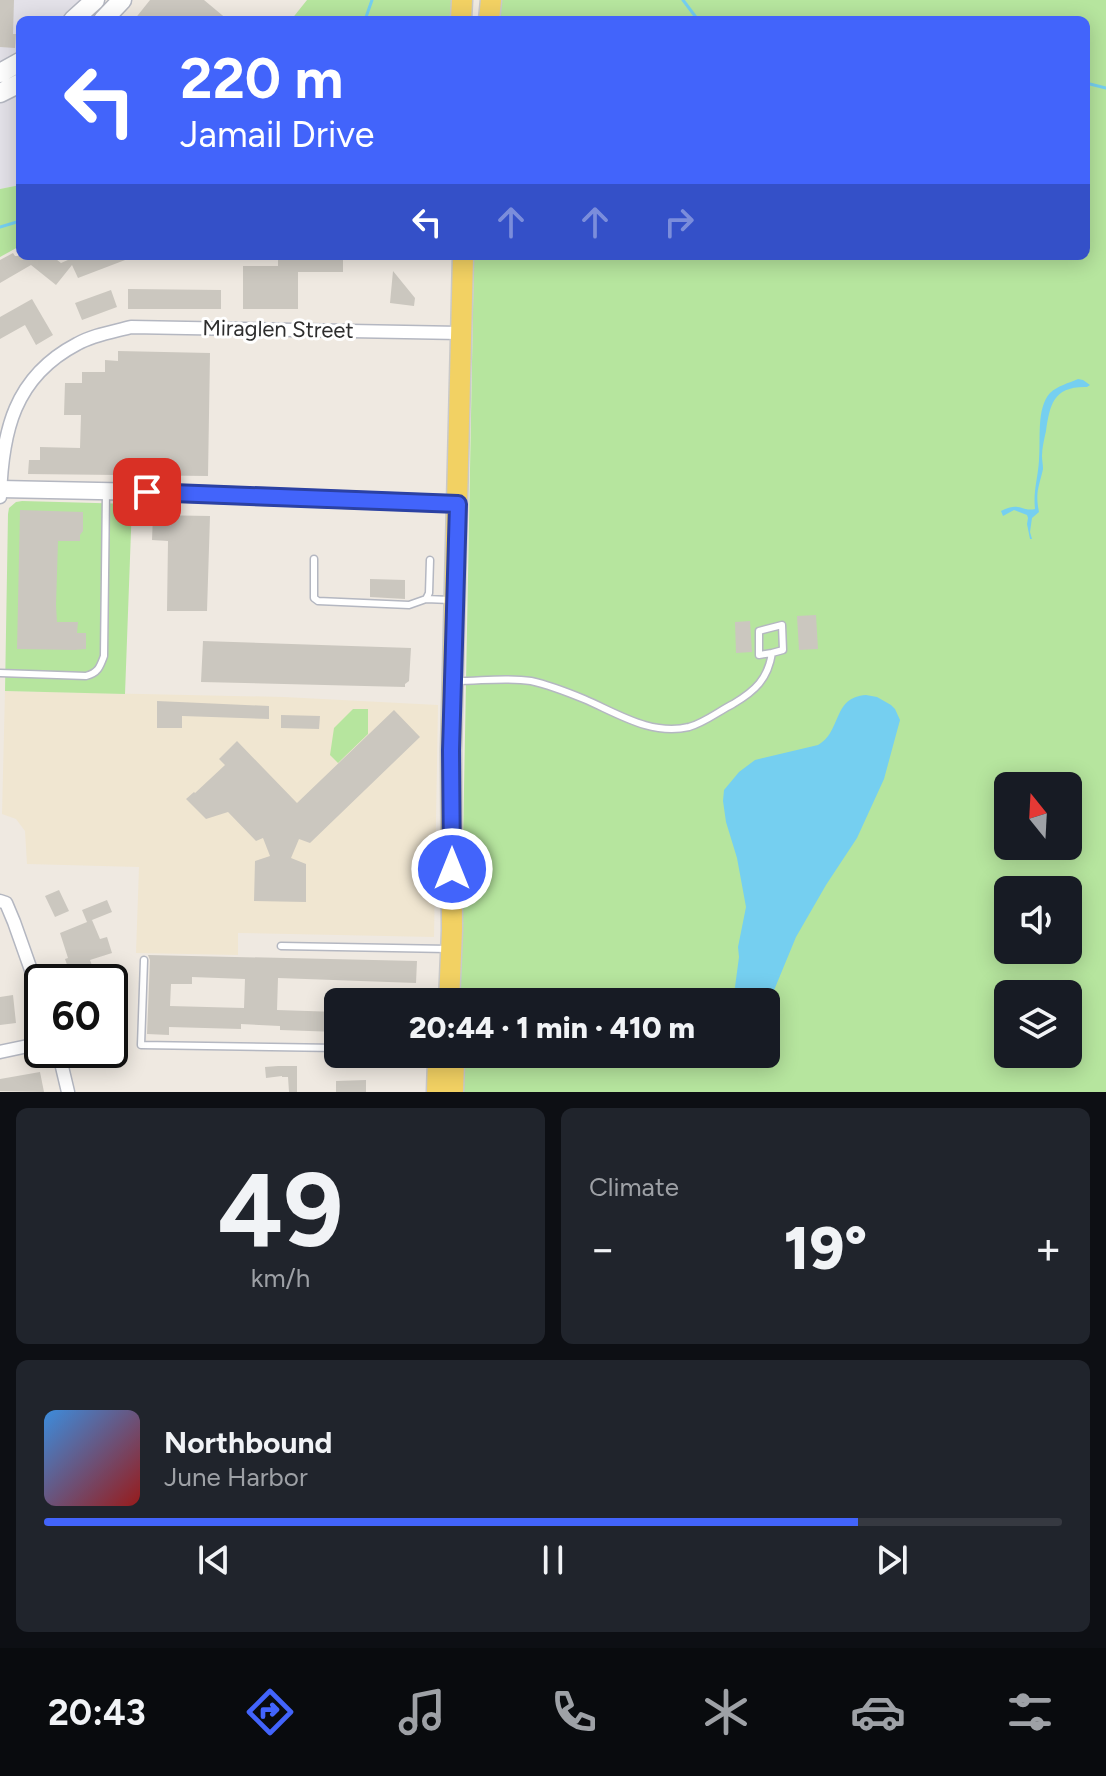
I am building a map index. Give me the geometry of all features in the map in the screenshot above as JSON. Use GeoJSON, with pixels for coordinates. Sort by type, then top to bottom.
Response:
{"type":"FeatureCollection","features":[{"type":"Feature","properties":{"kind":"main road"},"geometry":{"type":"LineString","coordinates":[[77,16],[94,0],[111,11]]}},
{"type":"Feature","properties":{"kind":"main road"},"geometry":{"type":"LineString","coordinates":[[450,988],[451,750],[463,260]]}},
{"type":"Feature","properties":{"kind":"street","name":"Miraglen Street"},"geometry":{"type":"LineString","coordinates":[[0,497],[2,452],[8,427],[29,383],[46,364],[78,343],[97,336],[131,327],[460,333]]}},
{"type":"Feature","properties":{"kind":"street"},"geometry":{"type":"LineString","coordinates":[[0,489],[458,504]]}},
{"type":"Feature","properties":{"kind":"street"},"geometry":{"type":"LineString","coordinates":[[0,901],[6,903],[29,964]]}},
{"type":"Feature","properties":{"kind":"street"},"geometry":{"type":"LineString","coordinates":[[0,1052],[24,1047]]}},
{"type":"Feature","properties":{"kind":"street"},"geometry":{"type":"LineString","coordinates":[[62,1068],[68,1092]]}},
{"type":"Feature","properties":{"kind":"lane"},"geometry":{"type":"LineString","coordinates":[[0,673],[86,676],[95,674],[100,668],[104,656],[106,492]]}},
{"type":"Feature","properties":{"kind":"lane"},"geometry":{"type":"LineString","coordinates":[[314,559],[313,592],[318,601],[409,605],[426,599],[455,600]]}},
{"type":"Feature","properties":{"kind":"lane"},"geometry":{"type":"LineString","coordinates":[[426,599],[430,560]]}},
{"type":"Feature","properties":{"kind":"lane"},"geometry":{"type":"LineString","coordinates":[[782,625],[783,650],[772,653],[759,655],[759,631],[782,625]]}},
{"type":"Feature","properties":{"kind":"lane"},"geometry":{"type":"LineString","coordinates":[[453,681],[530,681],[570,693],[634,722],[676,728],[700,723],[756,689],[765,678],[772,653]]}},
{"type":"Feature","properties":{"kind":"lane"},"geometry":{"type":"LineString","coordinates":[[281,946],[451,949]]}},
{"type":"Feature","properties":{"kind":"lane"},"geometry":{"type":"LineString","coordinates":[[144,960],[141,1045],[324,1048]]}},
{"type":"Feature","properties":{"kind":"shaded area"},"geometry":{"type":"Polygon","coordinates":[[[0,0],[84,0],[68,16],[16,16],[16,186],[0,189],[0,0]]]}},
{"type":"Feature","properties":{"kind":"shaded area"},"geometry":{"type":"Polygon","coordinates":[[[5,691],[284,697],[438,705],[434,937],[238,933],[238,955],[136,953],[139,867],[27,864],[25,831],[16,819],[2,814],[5,691]]]}},
{"type":"Feature","properties":{"kind":"green space"},"geometry":{"type":"Polygon","coordinates":[[[307,0],[452,0],[452,16],[294,16],[307,0]]]}},
{"type":"Feature","properties":{"kind":"green space"},"geometry":{"type":"Polygon","coordinates":[[[500,0],[1106,0],[1106,1092],[458,1092],[459,1068],[780,1068],[780,988],[460,988],[474,260],[1090,260],[1090,16],[498,16],[500,0]]]}},
{"type":"Feature","properties":{"kind":"green space"},"geometry":{"type":"Polygon","coordinates":[[[16,186],[16,248],[0,257],[0,189],[16,186]]]}},
{"type":"Feature","properties":{"kind":"green space"},"geometry":{"type":"Polygon","coordinates":[[[22,501],[132,504],[125,694],[5,691],[8,514],[9,508],[22,501]]]}},
{"type":"Feature","properties":{"kind":"green space"},"geometry":{"type":"Polygon","coordinates":[[[353,709],[368,709],[368,734],[338,763],[330,755],[334,728],[353,709]]]}},
{"type":"Feature","properties":{"kind":"water"},"geometry":{"type":"Polygon","coordinates":[[[1078,379],[1090,385],[1060,394],[1049,413],[1037,494],[1039,512],[1032,518],[1030,539],[1027,515],[1014,510],[1003,516],[1001,511],[1012,507],[1035,509],[1043,407],[1050,393],[1078,379]]]}},
{"type":"Feature","properties":{"kind":"water"},"geometry":{"type":"Polygon","coordinates":[[[855,697],[877,697],[895,709],[900,720],[884,779],[857,838],[796,937],[775,988],[735,988],[738,947],[746,907],[737,858],[726,822],[724,790],[739,772],[755,760],[818,745],[831,732],[842,708],[855,697]]]}},
{"type":"Feature","properties":{"kind":"building"},"geometry":{"type":"Polygon","coordinates":[[[0,0],[14,0],[15,48],[0,47],[0,0]]]}},
{"type":"Feature","properties":{"kind":"building"},"geometry":{"type":"Polygon","coordinates":[[[150,0],[204,0],[223,16],[137,16],[150,0]]]}},
{"type":"Feature","properties":{"kind":"building"},"geometry":{"type":"Polygon","coordinates":[[[13,253],[16,260],[57,260],[61,263],[68,260],[125,260],[78,278],[72,265],[56,285],[31,265],[0,283],[0,260],[13,253]]]}},
{"type":"Feature","properties":{"kind":"building"},"geometry":{"type":"Polygon","coordinates":[[[278,260],[343,260],[343,272],[298,272],[298,309],[243,309],[243,266],[278,266],[278,260]]]}},
{"type":"Feature","properties":{"kind":"building"},"geometry":{"type":"Polygon","coordinates":[[[393,271],[415,298],[414,306],[390,303],[393,271]]]}},
{"type":"Feature","properties":{"kind":"building"},"geometry":{"type":"Polygon","coordinates":[[[128,289],[221,290],[221,309],[128,309],[128,289]]]}},
{"type":"Feature","properties":{"kind":"building"},"geometry":{"type":"Polygon","coordinates":[[[111,290],[117,307],[82,320],[75,303],[111,290]]]}},
{"type":"Feature","properties":{"kind":"building"},"geometry":{"type":"Polygon","coordinates":[[[32,299],[53,335],[36,345],[25,325],[0,339],[0,317],[32,299]]]}},
{"type":"Feature","properties":{"kind":"building"},"geometry":{"type":"Polygon","coordinates":[[[118,351],[210,353],[208,476],[28,474],[29,460],[40,460],[40,447],[80,448],[81,415],[64,415],[65,383],[82,383],[82,372],[105,372],[105,360],[118,361],[118,351]]]}},
{"type":"Feature","properties":{"kind":"building"},"geometry":{"type":"Polygon","coordinates":[[[20,510],[83,512],[80,541],[58,541],[56,605],[57,622],[78,622],[77,633],[86,633],[86,649],[17,649],[20,510]]]}},
{"type":"Feature","properties":{"kind":"building"},"geometry":{"type":"Polygon","coordinates":[[[153,515],[210,516],[207,611],[167,611],[168,541],[152,540],[153,515]]]}},
{"type":"Feature","properties":{"kind":"building"},"geometry":{"type":"Polygon","coordinates":[[[370,579],[405,580],[405,599],[370,597],[370,579]]]}},
{"type":"Feature","properties":{"kind":"building"},"geometry":{"type":"Polygon","coordinates":[[[816,615],[818,649],[799,650],[797,616],[816,615]]]}},
{"type":"Feature","properties":{"kind":"building"},"geometry":{"type":"Polygon","coordinates":[[[750,621],[752,652],[736,653],[735,622],[750,621]]]}},
{"type":"Feature","properties":{"kind":"building"},"geometry":{"type":"Polygon","coordinates":[[[203,641],[411,648],[409,681],[405,687],[201,682],[203,641]]]}},
{"type":"Feature","properties":{"kind":"building"},"geometry":{"type":"Polygon","coordinates":[[[157,701],[269,706],[269,719],[182,716],[182,728],[157,728],[157,701]]]}},
{"type":"Feature","properties":{"kind":"building"},"geometry":{"type":"Polygon","coordinates":[[[394,710],[420,737],[310,843],[299,839],[291,858],[306,864],[306,902],[254,901],[255,861],[270,856],[263,838],[256,841],[228,812],[206,819],[186,799],[225,765],[219,759],[237,741],[297,803],[394,710]]]}},
{"type":"Feature","properties":{"kind":"building"},"geometry":{"type":"Polygon","coordinates":[[[281,715],[320,716],[319,729],[281,728],[281,715]]]}},
{"type":"Feature","properties":{"kind":"building"},"geometry":{"type":"Polygon","coordinates":[[[59,890],[69,911],[55,917],[45,896],[59,890]]]}},
{"type":"Feature","properties":{"kind":"building"},"geometry":{"type":"Polygon","coordinates":[[[107,900],[112,912],[87,922],[82,910],[107,900]]]}},
{"type":"Feature","properties":{"kind":"building"},"geometry":{"type":"Polygon","coordinates":[[[92,920],[100,939],[107,937],[112,953],[90,960],[91,964],[67,964],[65,959],[68,958],[60,933],[92,920]]]}},
{"type":"Feature","properties":{"kind":"building"},"geometry":{"type":"Polygon","coordinates":[[[148,955],[417,961],[416,983],[278,978],[277,1010],[324,1012],[324,1032],[280,1030],[280,1026],[241,1024],[241,1029],[169,1027],[169,1035],[147,1034],[148,955]],[[192,977],[192,984],[171,984],[170,1006],[244,1008],[245,979],[192,977]]]}},
{"type":"Feature","properties":{"kind":"building"},"geometry":{"type":"Polygon","coordinates":[[[13,995],[16,1023],[0,1025],[0,997],[13,995]]]}},
{"type":"Feature","properties":{"kind":"building"},"geometry":{"type":"Polygon","coordinates":[[[297,1066],[297,1092],[289,1092],[288,1077],[266,1078],[265,1067],[297,1066]]]}},
{"type":"Feature","properties":{"kind":"building"},"geometry":{"type":"Polygon","coordinates":[[[40,1072],[44,1092],[0,1091],[0,1079],[40,1072]]]}},
{"type":"Feature","properties":{"kind":"building"},"geometry":{"type":"Polygon","coordinates":[[[366,1080],[366,1092],[336,1092],[336,1081],[366,1080]]]}},
{"type":"Feature","properties":{"kind":"waterway"},"geometry":{"type":"LineString","coordinates":[[366,16],[372,0]]}},
{"type":"Feature","properties":{"kind":"waterway"},"geometry":{"type":"LineString","coordinates":[[683,0],[695,16]]}},
{"type":"Feature","properties":{"kind":"waterway"},"geometry":{"type":"LineString","coordinates":[[1090,84],[1106,88]]}},
{"type":"Feature","properties":{"kind":"waterway"},"geometry":{"type":"LineString","coordinates":[[0,227],[16,222]]}},
{"type":"Feature","properties":{"kind":"route"},"geometry":{"type":"LineString","coordinates":[[147,492],[458,504],[451,750],[452,869]]}}]}
